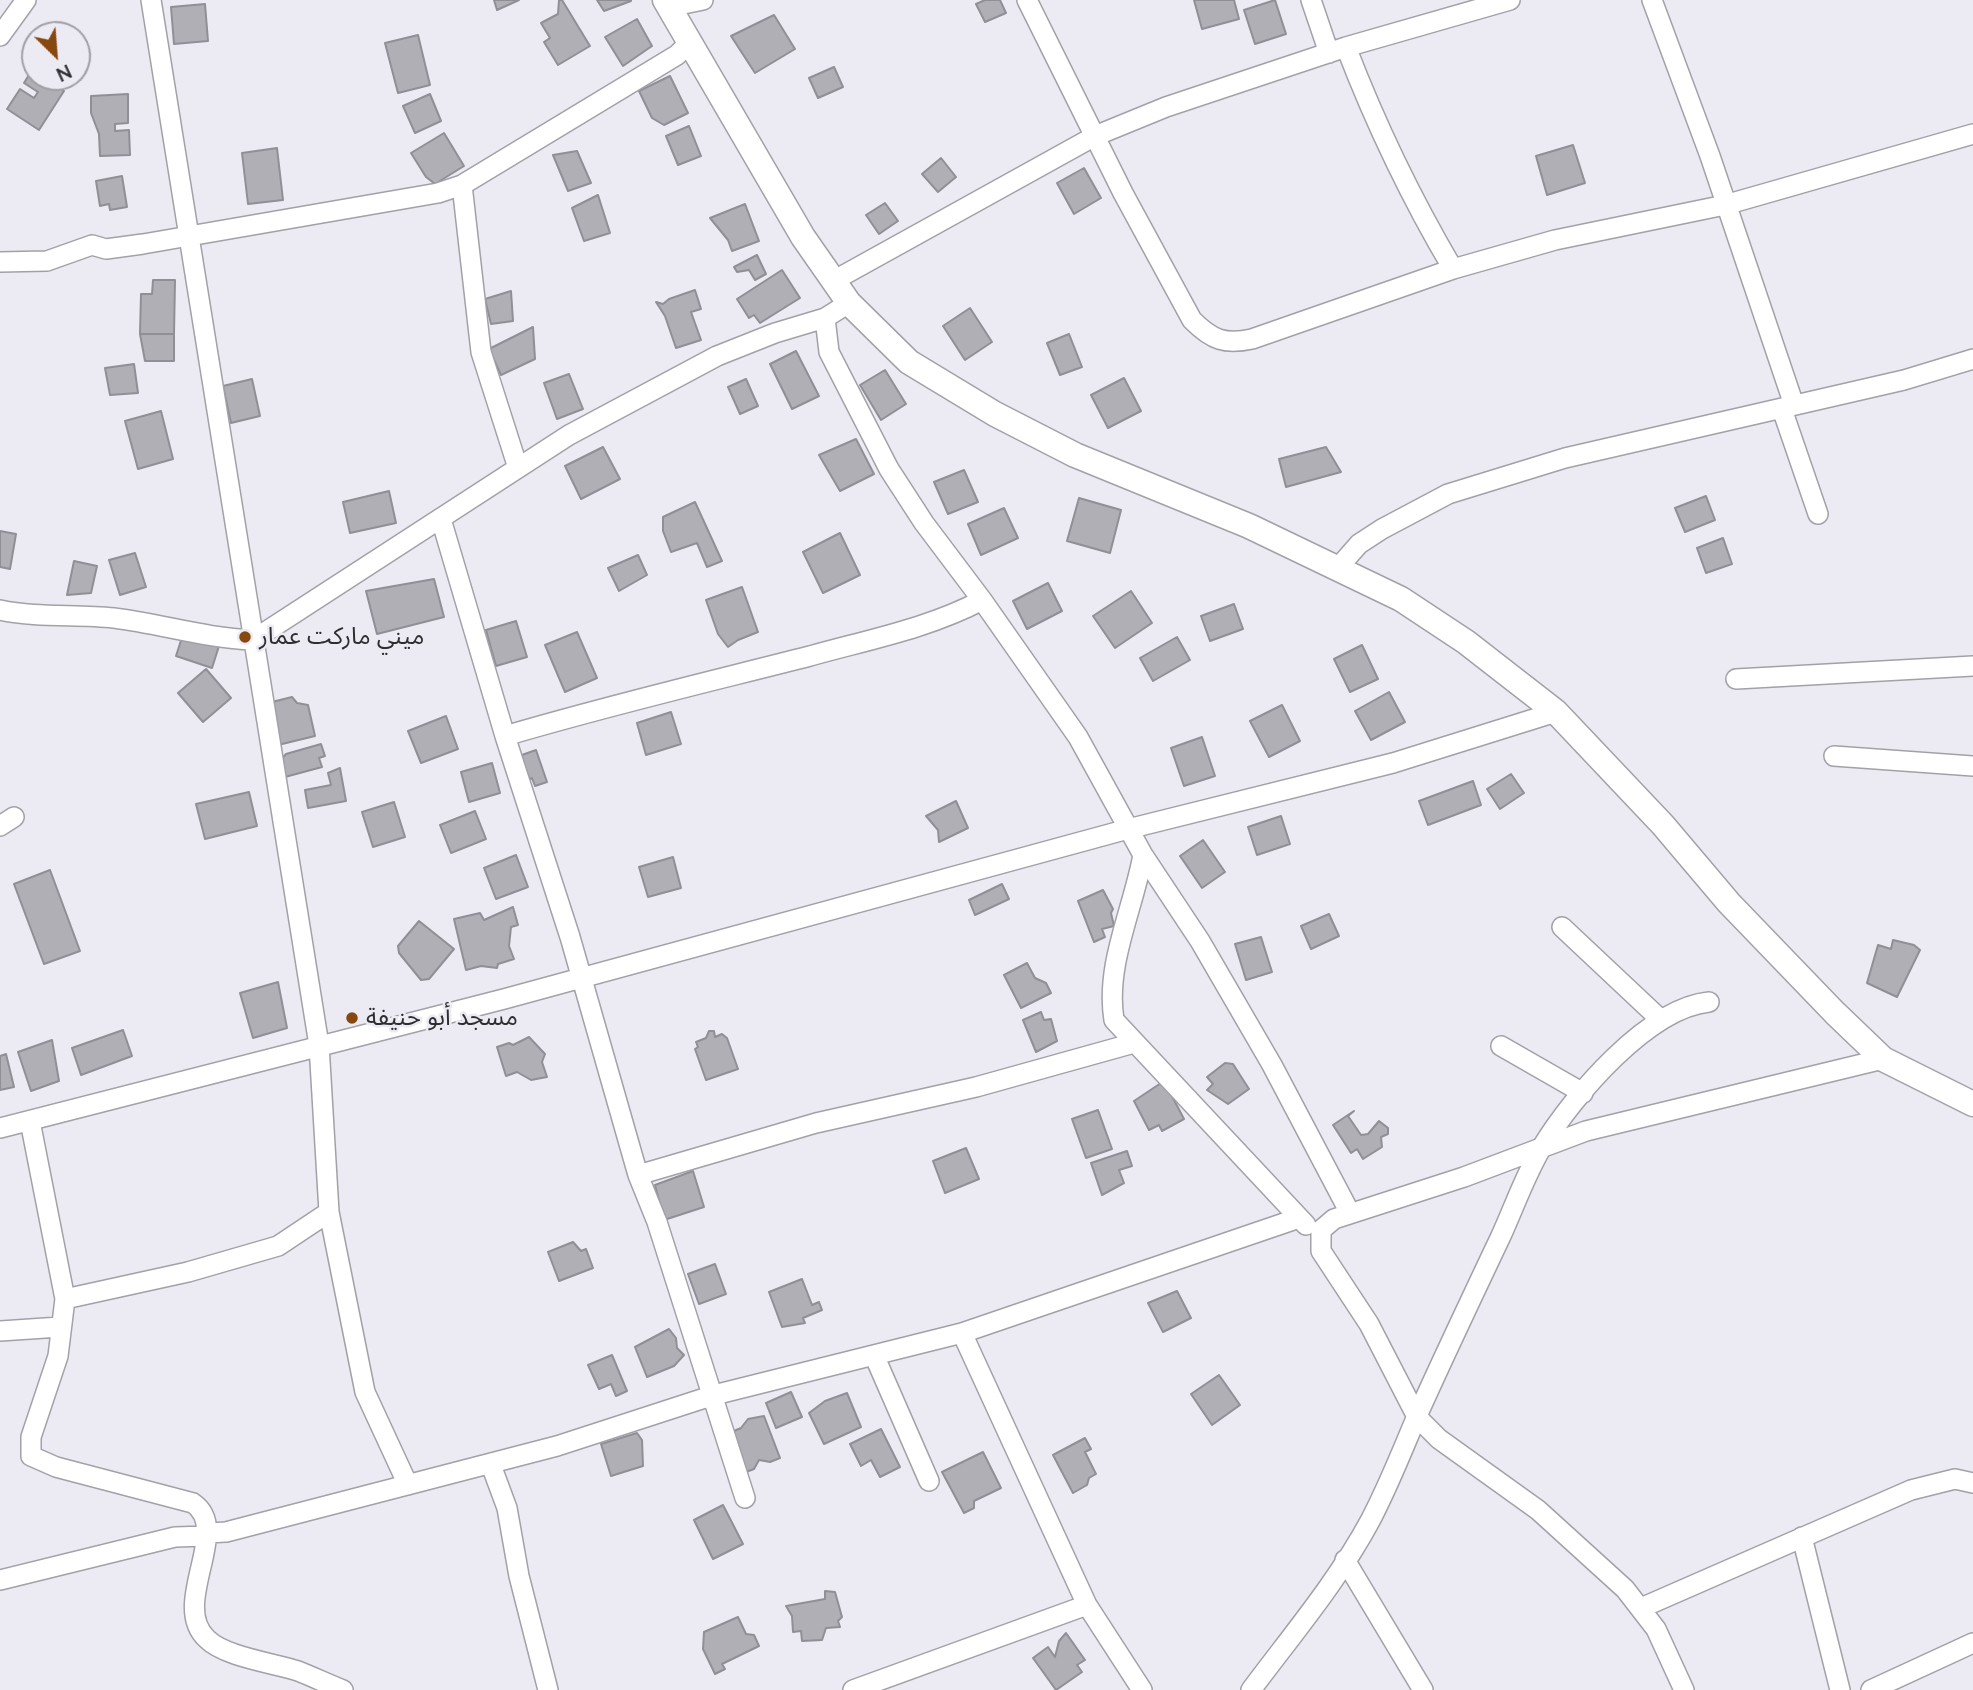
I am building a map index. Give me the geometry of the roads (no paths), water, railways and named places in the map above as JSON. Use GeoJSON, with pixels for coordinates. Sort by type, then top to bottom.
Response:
{"type":"FeatureCollection","features":[{"type":"Feature","properties":{"kind":"main road"},"geometry":{"type":"LineString","coordinates":[[667,4],[803,237],[849,303],[909,362],[995,414],[1075,455],[1249,527],[1401,599],[1466,642],[1556,712],[1663,825],[1729,903],[1883,1059],[1973,1104]]}},
{"type":"Feature","properties":{"kind":"street"},"geometry":{"type":"LineString","coordinates":[[2,27],[26,0]]}},
{"type":"Feature","properties":{"kind":"street"},"geometry":{"type":"LineString","coordinates":[[151,0],[318,1045],[330,1212],[365,1392],[408,1485]]}},
{"type":"Feature","properties":{"kind":"street"},"geometry":{"type":"LineString","coordinates":[[667,4],[703,0]]}},
{"type":"Feature","properties":{"kind":"street"},"geometry":{"type":"LineString","coordinates":[[1027,0],[1192,320],[1206,334],[1232,344],[1453,269],[1555,240],[1725,205],[1973,134]]}},
{"type":"Feature","properties":{"kind":"street"},"geometry":{"type":"LineString","coordinates":[[1311,0],[1418,209],[1453,269]]}},
{"type":"Feature","properties":{"kind":"street"},"geometry":{"type":"LineString","coordinates":[[833,281],[1095,136],[1166,107],[1338,50],[1510,0]]}},
{"type":"Feature","properties":{"kind":"street"},"geometry":{"type":"LineString","coordinates":[[1652,0],[1725,205],[1788,407],[1818,514]]}},
{"type":"Feature","properties":{"kind":"street"},"geometry":{"type":"LineString","coordinates":[[0,262],[47,261],[92,245],[106,249],[438,193],[462,184],[668,61],[690,41]]}},
{"type":"Feature","properties":{"kind":"street"},"geometry":{"type":"LineString","coordinates":[[462,184],[481,352],[518,468]]}},
{"type":"Feature","properties":{"kind":"street"},"geometry":{"type":"LineString","coordinates":[[0,610],[120,619],[211,636],[253,640],[569,435],[718,356],[775,332],[825,318],[849,303]]}},
{"type":"Feature","properties":{"kind":"street"},"geometry":{"type":"LineString","coordinates":[[825,318],[829,352],[889,469],[924,523],[982,600],[1078,737],[1143,855],[1194,931],[1272,1065],[1350,1213]]}},
{"type":"Feature","properties":{"kind":"street"},"geometry":{"type":"LineString","coordinates":[[1337,569],[1359,544],[1382,528],[1448,494],[1604,448],[1904,380],[1973,359]]}},
{"type":"Feature","properties":{"kind":"street"},"geometry":{"type":"LineString","coordinates":[[440,519],[582,978],[638,1175],[657,1222],[745,1499]]}},
{"type":"Feature","properties":{"kind":"street"},"geometry":{"type":"LineString","coordinates":[[505,736],[871,639],[945,617],[982,600]]}},
{"type":"Feature","properties":{"kind":"street"},"geometry":{"type":"LineString","coordinates":[[1736,679],[1973,666]]}},
{"type":"Feature","properties":{"kind":"street"},"geometry":{"type":"LineString","coordinates":[[0,1128],[582,978],[1128,829],[1393,763],[1556,712]]}},
{"type":"Feature","properties":{"kind":"street"},"geometry":{"type":"LineString","coordinates":[[1834,756],[1973,766]]}},
{"type":"Feature","properties":{"kind":"street"},"geometry":{"type":"LineString","coordinates":[[1143,855],[1112,972],[1110,998],[1114,1020],[1299,1218],[1307,1226],[1321,1230]]}},
{"type":"Feature","properties":{"kind":"street"},"geometry":{"type":"LineString","coordinates":[[1562,928],[1661,1020]]}},
{"type":"Feature","properties":{"kind":"street"},"geometry":{"type":"LineString","coordinates":[[1251,1690],[1345,1560],[1396,1471],[1417,1417],[1542,1147],[1583,1093],[1611,1063],[1661,1020],[1691,1004],[1709,1002]]}},
{"type":"Feature","properties":{"kind":"street"},"geometry":{"type":"LineString","coordinates":[[638,1175],[859,1111],[966,1089],[1134,1043]]}},
{"type":"Feature","properties":{"kind":"street"},"geometry":{"type":"LineString","coordinates":[[1501,1046],[1583,1093]]}},
{"type":"Feature","properties":{"kind":"street"},"geometry":{"type":"LineString","coordinates":[[1685,1690],[1656,1629],[1641,1608],[1538,1510],[1439,1439],[1417,1417],[1370,1324],[1321,1251],[1321,1230],[1327,1223],[1350,1213],[1464,1177],[1586,1131],[1678,1106],[1883,1059]]}},
{"type":"Feature","properties":{"kind":"street"},"geometry":{"type":"LineString","coordinates":[[30,1121],[65,1299],[58,1356],[31,1437],[31,1456],[56,1467],[193,1503],[206,1515],[206,1535],[195,1608],[199,1628],[207,1639],[215,1645],[298,1671],[343,1690]]}},
{"type":"Feature","properties":{"kind":"street"},"geometry":{"type":"LineString","coordinates":[[65,1299],[188,1272],[278,1247],[330,1212]]}},
{"type":"Feature","properties":{"kind":"street"},"geometry":{"type":"LineString","coordinates":[[0,1580],[176,1537],[226,1532],[491,1465],[714,1395],[962,1333],[1299,1218]]}},
{"type":"Feature","properties":{"kind":"street"},"geometry":{"type":"LineString","coordinates":[[0,1331],[60,1327]]}},
{"type":"Feature","properties":{"kind":"street"},"geometry":{"type":"LineString","coordinates":[[962,1333],[1087,1605],[1142,1690]]}},
{"type":"Feature","properties":{"kind":"street"},"geometry":{"type":"LineString","coordinates":[[874,1354],[929,1481]]}},
{"type":"Feature","properties":{"kind":"street"},"geometry":{"type":"LineString","coordinates":[[491,1465],[506,1508],[519,1576],[548,1690]]}},
{"type":"Feature","properties":{"kind":"street"},"geometry":{"type":"LineString","coordinates":[[1641,1608],[1930,1484],[1955,1479],[1973,1483]]}},
{"type":"Feature","properties":{"kind":"street"},"geometry":{"type":"LineString","coordinates":[[1802,1537],[1840,1690]]}},
{"type":"Feature","properties":{"kind":"street"},"geometry":{"type":"LineString","coordinates":[[1345,1560],[1423,1690]]}},
{"type":"Feature","properties":{"kind":"street"},"geometry":{"type":"LineString","coordinates":[[853,1690],[1087,1605]]}},
{"type":"Feature","properties":{"kind":"street"},"geometry":{"type":"LineString","coordinates":[[1871,1690],[1973,1643]]}},
{"type":"Feature","properties":{"kind":"place","name":"ميني ماركت عمار"},"geometry":{"type":"Point","coordinates":[245,637]}},
{"type":"Feature","properties":{"kind":"place","name":"مسجد أبو حنيفة"},"geometry":{"type":"Point","coordinates":[352,1018]}}]}
